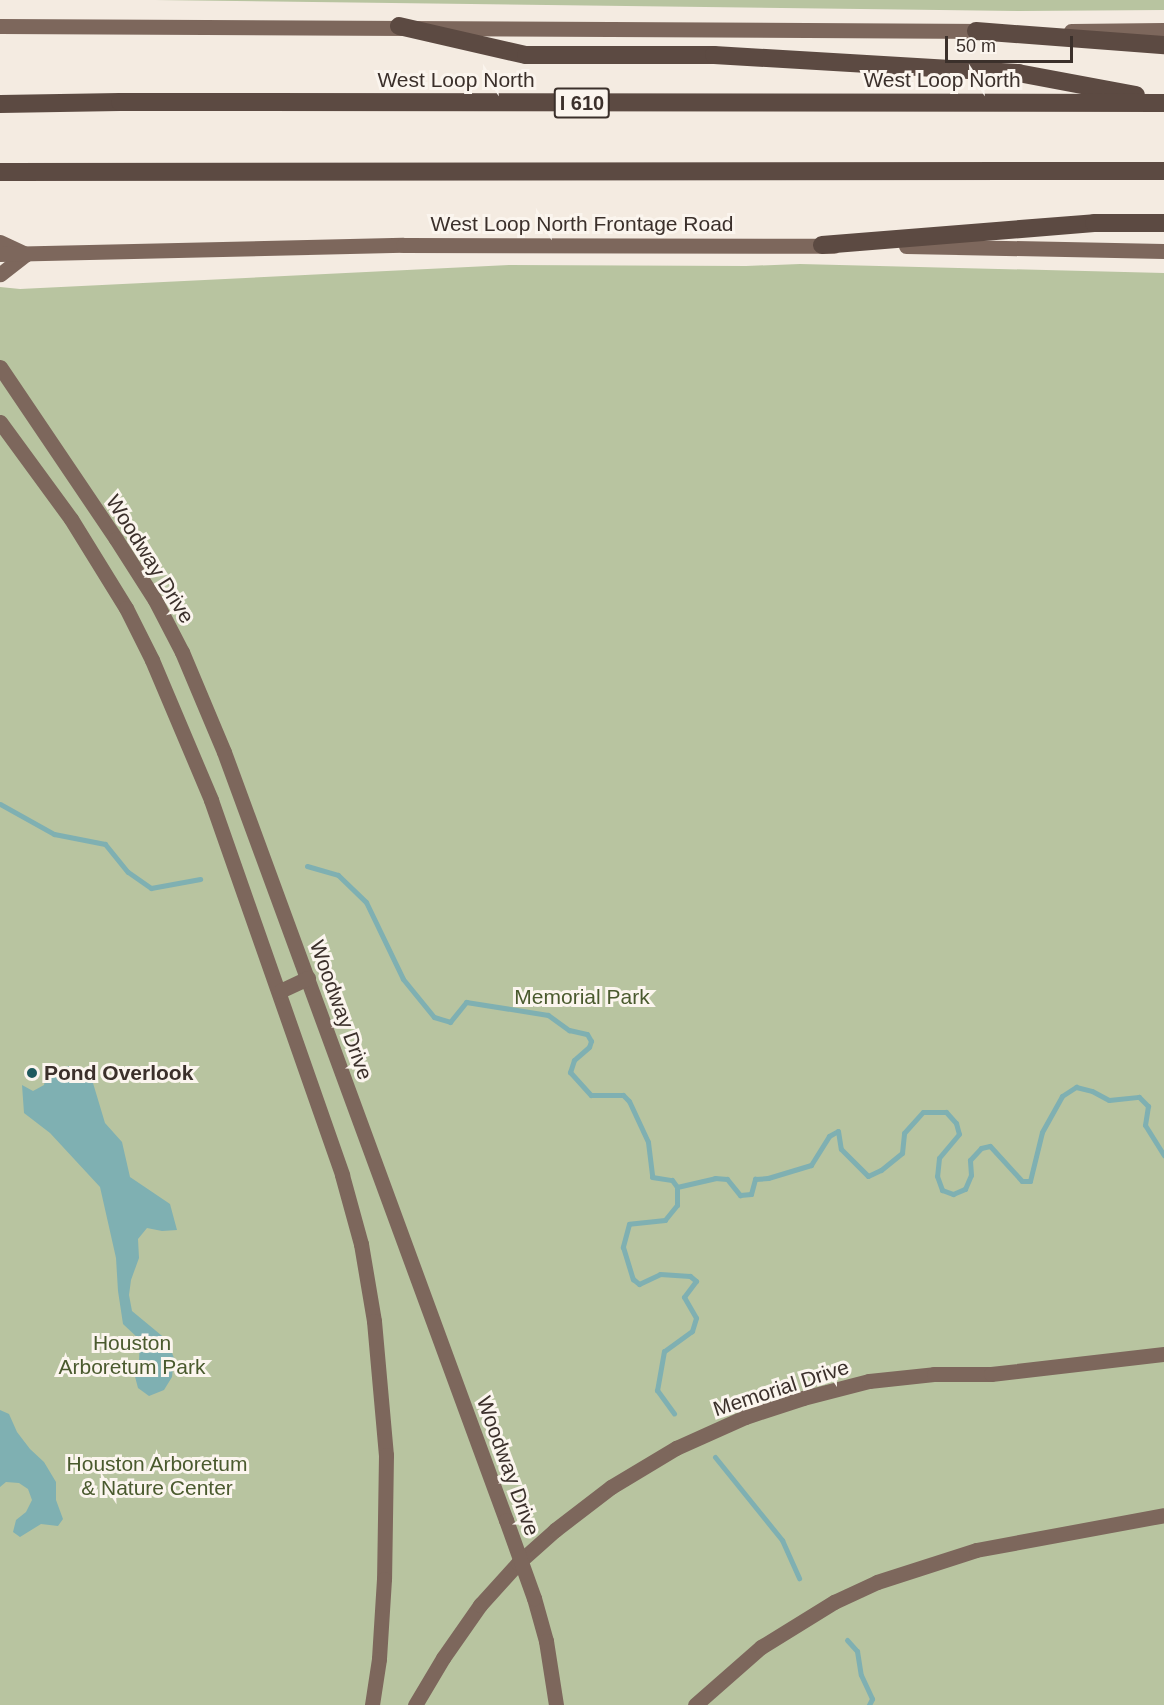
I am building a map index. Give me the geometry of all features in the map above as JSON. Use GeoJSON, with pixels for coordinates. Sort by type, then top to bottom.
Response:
{"type":"FeatureCollection","features":[{"type":"Feature","properties":{"kind":"highway"},"geometry":{"type":"LineString","coordinates":[[399,26],[526,55],[714,55],[1018,73],[1164,101]]}},
{"type":"Feature","properties":{"kind":"highway"},"geometry":{"type":"LineString","coordinates":[[976,31],[1164,45]]}},
{"type":"Feature","properties":{"kind":"highway","name":"West Loop North"},"geometry":{"type":"LineString","coordinates":[[0,104],[1164,101]]}},
{"type":"Feature","properties":{"kind":"highway"},"geometry":{"type":"LineString","coordinates":[[0,172],[1164,171]]}},
{"type":"Feature","properties":{"kind":"highway"},"geometry":{"type":"LineString","coordinates":[[822,246],[1094,224],[1164,223]]}},
{"type":"Feature","properties":{"kind":"main road"},"geometry":{"type":"LineString","coordinates":[[0,26],[399,26],[721,31],[1164,30]]}},
{"type":"Feature","properties":{"kind":"main road"},"geometry":{"type":"LineString","coordinates":[[0,242],[26,254],[0,274]]}},
{"type":"Feature","properties":{"kind":"main road","name":"West Loop North Frontage Road"},"geometry":{"type":"LineString","coordinates":[[0,254],[403,245],[822,246],[1164,251]]}},
{"type":"Feature","properties":{"kind":"main road","name":"Woodway Drive"},"geometry":{"type":"LineString","coordinates":[[0,368],[155,600],[182,652],[224,752],[534,1598],[546,1641],[556,1705]]}},
{"type":"Feature","properties":{"kind":"main road"},"geometry":{"type":"LineString","coordinates":[[0,422],[71,519],[126,608],[153,660],[211,800],[280,991],[342,1175],[361,1244],[374,1321],[386,1455],[387,1518],[379,1659],[372,1705]]}},
{"type":"Feature","properties":{"kind":"main road"},"geometry":{"type":"LineString","coordinates":[[280,991],[308,978]]}},
{"type":"Feature","properties":{"kind":"main road","name":"Memorial Drive"},"geometry":{"type":"LineString","coordinates":[[414,1705],[480,1605],[518,1563],[555,1530],[611,1487],[676,1448],[745,1417],[803,1398],[869,1381],[934,1374],[991,1374],[1164,1354]]}},
{"type":"Feature","properties":{"kind":"main road"},"geometry":{"type":"LineString","coordinates":[[695,1705],[761,1647],[834,1602],[878,1582],[976,1550],[1164,1515]]}},
{"type":"Feature","properties":{"kind":"green space"},"geometry":{"type":"Polygon","coordinates":[[[155,0],[1164,0],[1164,10],[1019,11],[155,0]]]}},
{"type":"Feature","properties":{"kind":"green space","name":"Memorial Park"},"geometry":{"type":"Polygon","coordinates":[[[800,264],[1164,273],[1164,1705],[0,1705],[0,287],[20,289],[509,265],[746,266],[800,264]]]}},
{"type":"Feature","properties":{"kind":"water"},"geometry":{"type":"Polygon","coordinates":[[[70,1066],[90,1073],[105,1123],[122,1142],[130,1177],[170,1204],[177,1230],[162,1231],[147,1228],[138,1239],[139,1258],[131,1280],[129,1295],[132,1311],[167,1340],[174,1358],[172,1377],[164,1390],[149,1396],[138,1388],[134,1373],[139,1361],[140,1340],[123,1324],[116,1258],[100,1187],[50,1133],[24,1113],[22,1085],[33,1091],[44,1085],[47,1069],[70,1066]]]}},
{"type":"Feature","properties":{"kind":"water"},"geometry":{"type":"Polygon","coordinates":[[[0,1410],[9,1414],[17,1432],[44,1462],[56,1482],[56,1500],[63,1519],[58,1526],[41,1524],[20,1537],[13,1532],[16,1520],[26,1512],[32,1500],[28,1489],[19,1483],[6,1482],[0,1487],[0,1410]]]}},
{"type":"Feature","properties":{"kind":"waterway"},"geometry":{"type":"LineString","coordinates":[[0,804],[54,834],[105,844],[128,872],[151,888],[200,879]]}},
{"type":"Feature","properties":{"kind":"waterway"},"geometry":{"type":"LineString","coordinates":[[307,866],[338,875],[366,902],[403,979],[434,1017],[450,1022],[466,1002],[548,1015],[569,1030],[587,1034],[591,1041],[589,1047],[574,1060],[570,1072],[591,1095],[623,1095],[629,1101],[648,1142],[652,1177],[672,1180],[677,1187],[677,1205],[665,1220],[629,1224],[623,1247],[633,1279],[639,1284],[660,1274],[690,1276],[696,1281],[684,1297],[696,1318],[692,1331],[664,1351],[657,1390],[674,1413]]}},
{"type":"Feature","properties":{"kind":"waterway"},"geometry":{"type":"LineString","coordinates":[[677,1187],[715,1178],[727,1179],[740,1195],[751,1194],[755,1179],[768,1178],[811,1165],[829,1136],[838,1131],[841,1149],[868,1176],[881,1170],[902,1153],[904,1133],[923,1112],[946,1112],[956,1123],[959,1134],[939,1158],[937,1176],[942,1190],[953,1194],[965,1189],[971,1175],[970,1160],[981,1148],[990,1146],[1022,1181],[1030,1181],[1042,1132],[1062,1096],[1076,1087],[1092,1091],[1109,1100],[1139,1097],[1148,1106],[1145,1125],[1164,1155]]}},
{"type":"Feature","properties":{"kind":"waterway"},"geometry":{"type":"LineString","coordinates":[[715,1457],[782,1540],[799,1578]]}},
{"type":"Feature","properties":{"kind":"waterway"},"geometry":{"type":"LineString","coordinates":[[847,1640],[857,1651],[861,1675],[872,1699],[869,1705]]}},
{"type":"Feature","properties":{"kind":"place","name":"Pond Overlook"},"geometry":{"type":"Point","coordinates":[32,1073]}},
{"type":"Feature","properties":{"kind":"park label","name":"Houston Arboretum Park"},"geometry":{"type":"Point","coordinates":[132,1355]}},
{"type":"Feature","properties":{"kind":"park label","name":"Houston Arboretum & Nature Center"},"geometry":{"type":"Point","coordinates":[157,1476]}}]}
